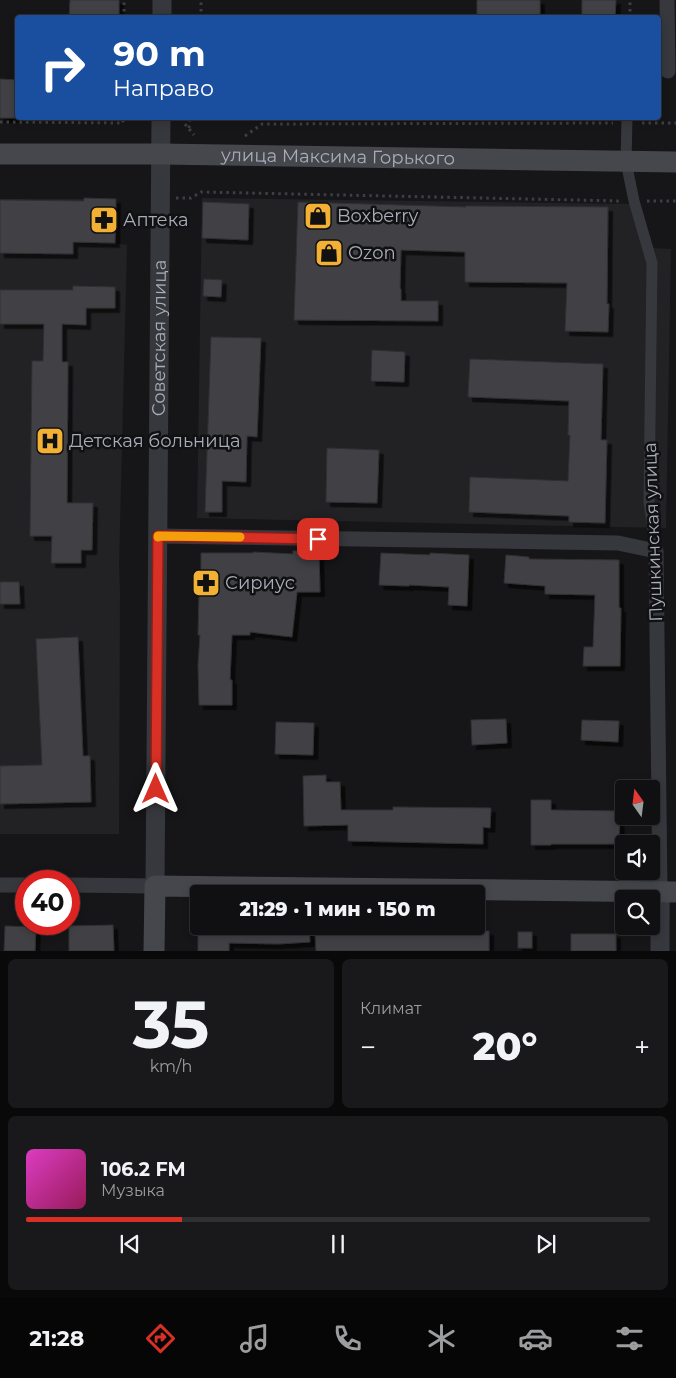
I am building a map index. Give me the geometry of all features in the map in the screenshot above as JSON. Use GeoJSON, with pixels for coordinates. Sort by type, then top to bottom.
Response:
{"type":"FeatureCollection","features":[{"type":"Feature","properties":{"kind":"main road","name":"улица Максима Горького"},"geometry":{"type":"LineString","coordinates":[[0,154],[161,154],[676,162]]}},
{"type":"Feature","properties":{"kind":"main road"},"geometry":{"type":"LineString","coordinates":[[155,886],[668,892]]}},
{"type":"Feature","properties":{"kind":"main road","name":"Советская улица"},"geometry":{"type":"LineString","coordinates":[[154,950],[155,886]]}},
{"type":"Feature","properties":{"kind":"street"},"geometry":{"type":"LineString","coordinates":[[162,0],[162,15]]}},
{"type":"Feature","properties":{"kind":"street"},"geometry":{"type":"LineString","coordinates":[[663,71],[667,0]]}},
{"type":"Feature","properties":{"kind":"street","name":"Советская улица"},"geometry":{"type":"LineString","coordinates":[[155,886],[162,120]]}},
{"type":"Feature","properties":{"kind":"street","name":"Пушкинская улица"},"geometry":{"type":"LineString","coordinates":[[627,120],[626,162],[634,201],[652,263],[649,502],[656,551],[668,892],[660,950]]}},
{"type":"Feature","properties":{"kind":"street"},"geometry":{"type":"LineString","coordinates":[[158,536],[618,543],[656,551]]}},
{"type":"Feature","properties":{"kind":"street"},"geometry":{"type":"LineString","coordinates":[[0,885],[15,885]]}},
{"type":"Feature","properties":{"kind":"street"},"geometry":{"type":"LineString","coordinates":[[80,886],[155,886]]}},
{"type":"Feature","properties":{"kind":"path"},"geometry":{"type":"LineString","coordinates":[[124,0],[124,15]]}},
{"type":"Feature","properties":{"kind":"path"},"geometry":{"type":"LineString","coordinates":[[201,15],[202,0]]}},
{"type":"Feature","properties":{"kind":"path"},"geometry":{"type":"LineString","coordinates":[[630,0],[630,15]]}},
{"type":"Feature","properties":{"kind":"path"},"geometry":{"type":"LineString","coordinates":[[0,122],[123,123],[123,120]]}},
{"type":"Feature","properties":{"kind":"path"},"geometry":{"type":"LineString","coordinates":[[189,128],[190,120]]}},
{"type":"Feature","properties":{"kind":"path"},"geometry":{"type":"LineString","coordinates":[[237,136],[246,136],[262,124],[627,120],[676,123]]}},
{"type":"Feature","properties":{"kind":"path"},"geometry":{"type":"LineString","coordinates":[[185,124],[194,136]]}},
{"type":"Feature","properties":{"kind":"path"},"geometry":{"type":"LineString","coordinates":[[161,198],[191,198],[201,192],[634,201],[676,200]]}},
{"type":"Feature","properties":{"kind":"shaded area"},"geometry":{"type":"Polygon","coordinates":[[[202,198],[638,204],[652,248],[671,249],[666,528],[197,518],[202,198]]]}},
{"type":"Feature","properties":{"kind":"shaded area"},"geometry":{"type":"Polygon","coordinates":[[[0,199],[116,199],[115,243],[127,245],[119,566],[119,834],[0,834],[0,199]]]}},
{"type":"Feature","properties":{"kind":"building"},"geometry":{"type":"Polygon","coordinates":[[[70,0],[119,0],[119,15],[69,15],[70,0]]]}},
{"type":"Feature","properties":{"kind":"building"},"geometry":{"type":"Polygon","coordinates":[[[477,0],[540,0],[540,15],[477,15],[477,0]]]}},
{"type":"Feature","properties":{"kind":"building"},"geometry":{"type":"Polygon","coordinates":[[[582,0],[616,0],[615,15],[582,15],[582,0]]]}},
{"type":"Feature","properties":{"kind":"building"},"geometry":{"type":"Polygon","coordinates":[[[0,79],[15,80],[15,118],[0,118],[0,79]]]}},
{"type":"Feature","properties":{"kind":"building"},"geometry":{"type":"Polygon","coordinates":[[[84,198],[116,199],[115,243],[73,242],[73,254],[0,253],[0,200],[84,201],[84,198]]]}},
{"type":"Feature","properties":{"kind":"building"},"geometry":{"type":"Polygon","coordinates":[[[203,202],[249,204],[248,240],[202,238],[203,202]]]}},
{"type":"Feature","properties":{"kind":"building"},"geometry":{"type":"Polygon","coordinates":[[[298,202],[466,207],[608,207],[608,332],[565,331],[567,283],[465,282],[465,252],[401,250],[401,301],[438,301],[438,321],[294,320],[298,202]]]}},
{"type":"Feature","properties":{"kind":"building"},"geometry":{"type":"Polygon","coordinates":[[[204,279],[222,280],[221,297],[203,296],[204,279]]]}},
{"type":"Feature","properties":{"kind":"building"},"geometry":{"type":"Polygon","coordinates":[[[73,286],[115,287],[115,308],[86,308],[86,325],[62,324],[62,362],[68,362],[67,503],[93,503],[92,550],[81,550],[81,563],[51,563],[52,536],[30,536],[32,361],[43,361],[44,324],[0,324],[0,290],[73,290],[73,286]]]}},
{"type":"Feature","properties":{"kind":"building"},"geometry":{"type":"Polygon","coordinates":[[[211,337],[261,338],[257,437],[247,436],[246,482],[222,481],[222,512],[205,512],[211,337]]]}},
{"type":"Feature","properties":{"kind":"building"},"geometry":{"type":"Polygon","coordinates":[[[372,350],[405,352],[404,382],[371,381],[372,350]]]}},
{"type":"Feature","properties":{"kind":"building"},"geometry":{"type":"Polygon","coordinates":[[[470,359],[603,364],[601,440],[607,440],[605,523],[569,522],[569,516],[469,512],[470,477],[568,481],[570,435],[568,435],[569,401],[468,397],[470,359]]]}},
{"type":"Feature","properties":{"kind":"building"},"geometry":{"type":"Polygon","coordinates":[[[327,448],[379,450],[377,503],[326,502],[327,448]]]}},
{"type":"Feature","properties":{"kind":"building"},"geometry":{"type":"Polygon","coordinates":[[[293,551],[319,551],[320,592],[297,592],[292,637],[250,632],[250,635],[232,635],[230,680],[232,680],[232,705],[199,705],[198,665],[200,635],[198,635],[199,595],[201,595],[201,553],[253,552],[293,554],[293,551]]]}},
{"type":"Feature","properties":{"kind":"building"},"geometry":{"type":"Polygon","coordinates":[[[381,553],[469,555],[467,606],[448,605],[449,587],[379,585],[381,553]]]}},
{"type":"Feature","properties":{"kind":"building"},"geometry":{"type":"Polygon","coordinates":[[[506,555],[529,557],[529,559],[619,560],[619,608],[621,608],[620,666],[583,666],[584,647],[593,647],[595,595],[545,594],[545,586],[504,583],[506,555]]]}},
{"type":"Feature","properties":{"kind":"building"},"geometry":{"type":"Polygon","coordinates":[[[0,582],[19,582],[20,604],[0,604],[0,582]]]}},
{"type":"Feature","properties":{"kind":"building"},"geometry":{"type":"Polygon","coordinates":[[[78,637],[83,756],[90,756],[91,802],[0,804],[0,766],[42,765],[36,639],[78,637]]]}},
{"type":"Feature","properties":{"kind":"building"},"geometry":{"type":"Polygon","coordinates":[[[506,719],[507,743],[472,745],[471,720],[506,719]]]}},
{"type":"Feature","properties":{"kind":"building"},"geometry":{"type":"Polygon","coordinates":[[[582,720],[619,721],[618,742],[581,740],[582,720]]]}},
{"type":"Feature","properties":{"kind":"building"},"geometry":{"type":"Polygon","coordinates":[[[276,722],[314,723],[313,755],[275,754],[276,722]]]}},
{"type":"Feature","properties":{"kind":"building"},"geometry":{"type":"Polygon","coordinates":[[[326,775],[326,782],[340,782],[341,810],[393,810],[393,807],[491,808],[490,828],[483,827],[483,844],[348,841],[348,825],[304,826],[303,776],[326,775]]]}},
{"type":"Feature","properties":{"kind":"building"},"geometry":{"type":"Polygon","coordinates":[[[531,800],[551,800],[551,810],[615,811],[615,825],[620,825],[619,835],[615,835],[615,844],[531,845],[531,800]]]}},
{"type":"Feature","properties":{"kind":"building"},"geometry":{"type":"Polygon","coordinates":[[[113,925],[114,951],[69,951],[69,935],[80,935],[80,926],[113,925]]]}},
{"type":"Feature","properties":{"kind":"building"},"geometry":{"type":"Polygon","coordinates":[[[5,926],[15,926],[15,935],[36,935],[35,951],[4,951],[5,926]]]}},
{"type":"Feature","properties":{"kind":"building"},"geometry":{"type":"Polygon","coordinates":[[[485,931],[489,931],[489,951],[316,951],[315,935],[485,935],[485,931]]]}},
{"type":"Feature","properties":{"kind":"building"},"geometry":{"type":"Polygon","coordinates":[[[518,932],[532,932],[532,948],[518,948],[518,932]]]}},
{"type":"Feature","properties":{"kind":"building"},"geometry":{"type":"Polygon","coordinates":[[[571,934],[616,935],[616,951],[571,951],[571,934]]]}},
{"type":"Feature","properties":{"kind":"building"},"geometry":{"type":"Polygon","coordinates":[[[198,935],[310,935],[310,942],[278,944],[229,943],[229,951],[198,951],[198,935]]]}},
{"type":"Feature","properties":{"kind":"slow traffic"},"geometry":{"type":"LineString","coordinates":[[158,537],[240,537]]}},
{"type":"Feature","properties":{"kind":"place","name":"Boxberry"},"geometry":{"type":"Point","coordinates":[318,216]}},
{"type":"Feature","properties":{"kind":"place","name":"Аптека"},"geometry":{"type":"Point","coordinates":[104,220]}},
{"type":"Feature","properties":{"kind":"place","name":"Ozon"},"geometry":{"type":"Point","coordinates":[329,253]}},
{"type":"Feature","properties":{"kind":"place","name":"Детская больница"},"geometry":{"type":"Point","coordinates":[50,441]}},
{"type":"Feature","properties":{"kind":"place","name":"Сириус"},"geometry":{"type":"Point","coordinates":[206,583]}},
{"type":"Feature","properties":{"kind":"route"},"geometry":{"type":"LineString","coordinates":[[156,789],[158,536],[318,539]]}}]}
